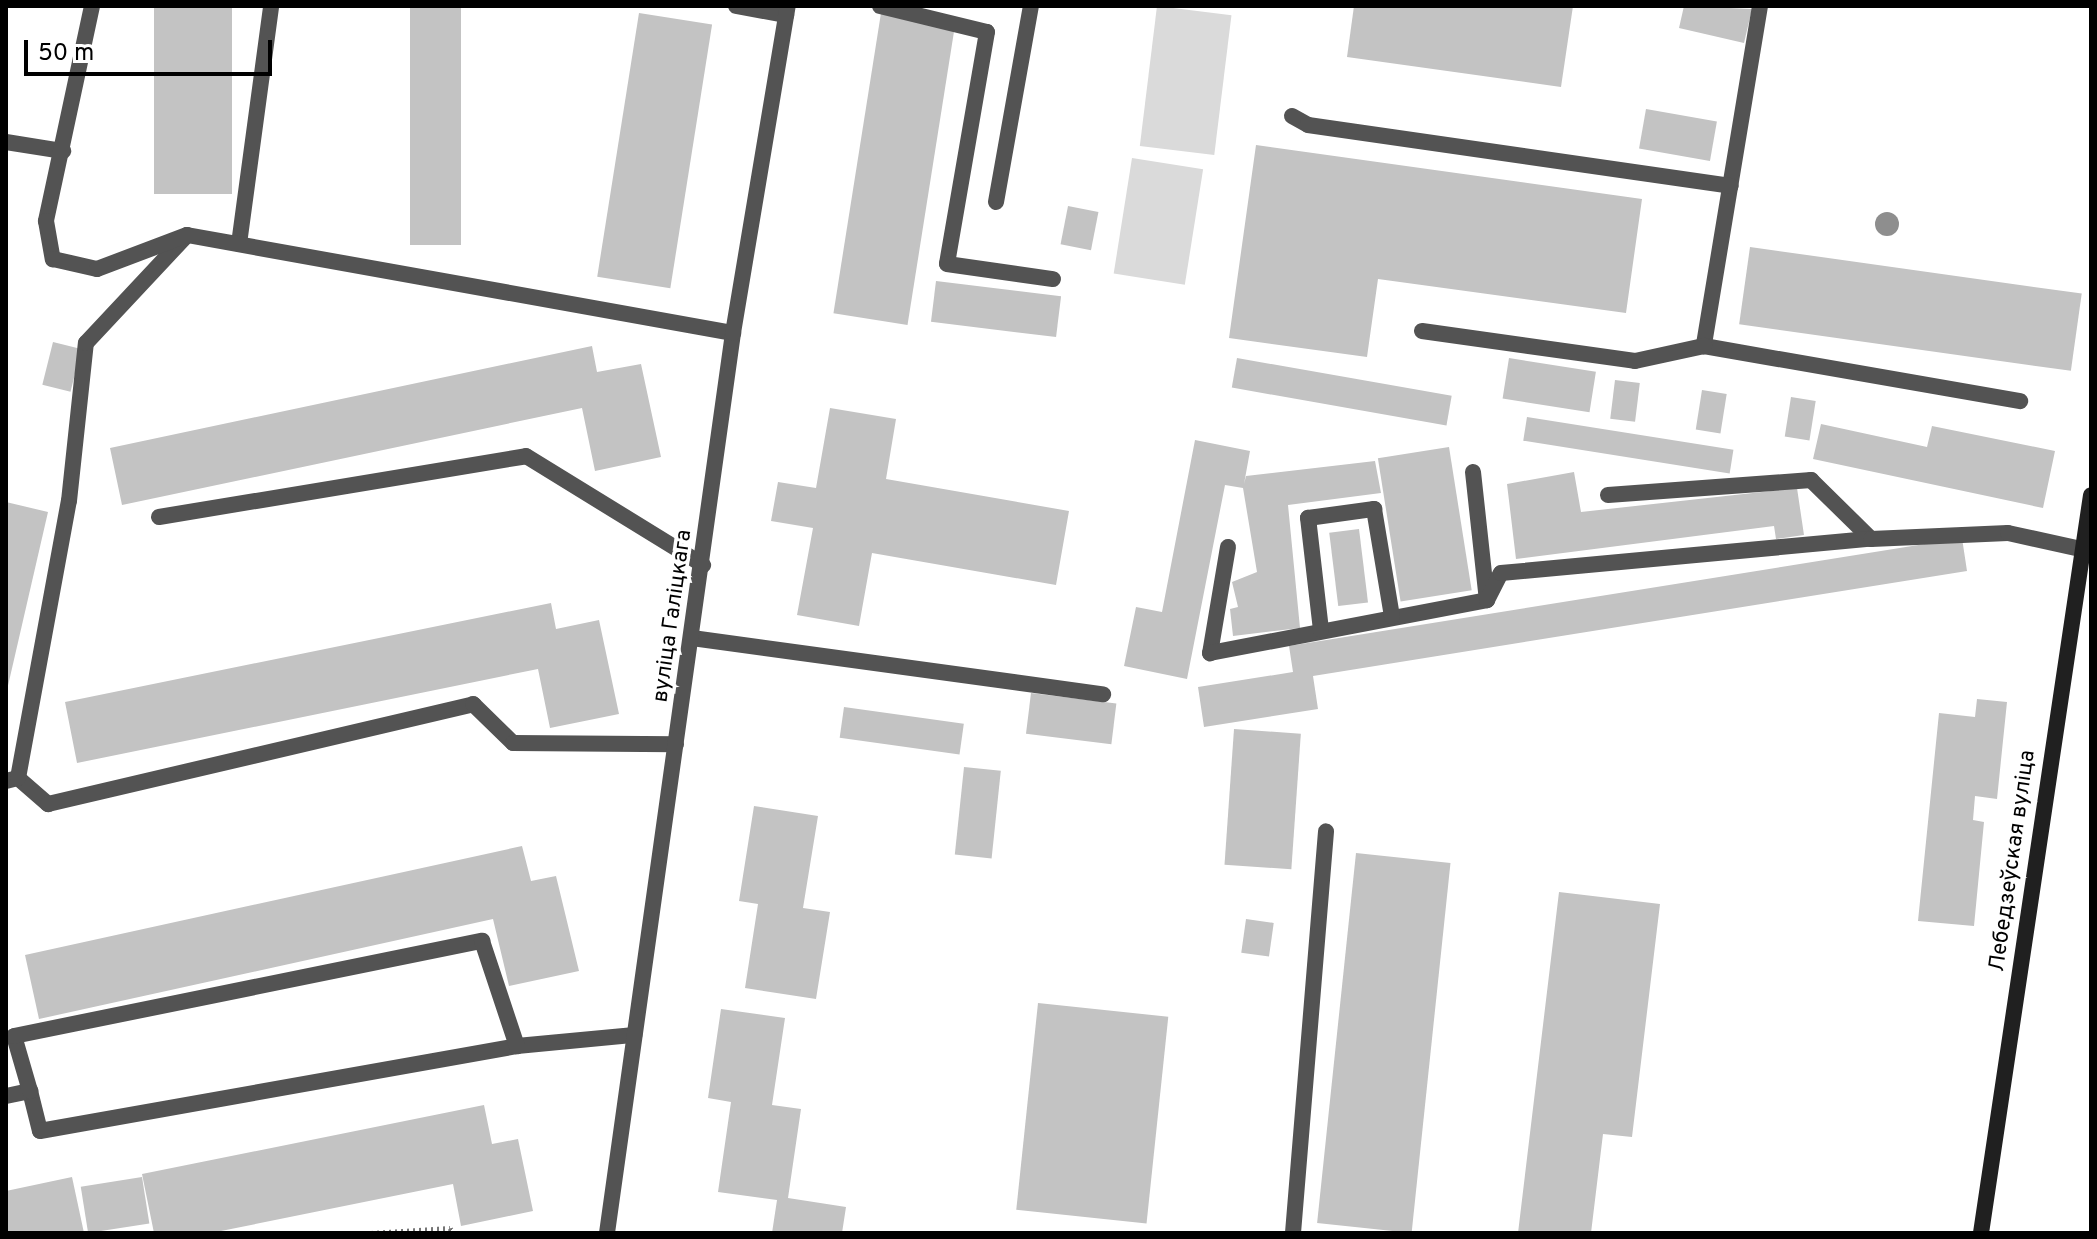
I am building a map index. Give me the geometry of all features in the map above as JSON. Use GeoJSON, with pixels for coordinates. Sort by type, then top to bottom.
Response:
{"type":"FeatureCollection","features":[{"type":"Feature","properties":{"kind":"main road","name":"Лебедзеўская вуліца"},"geometry":{"type":"LineString","coordinates":[[1981,1233],[2091,495]]}},
{"type":"Feature","properties":{"kind":"street"},"geometry":{"type":"LineString","coordinates":[[92,6],[46,221],[53,259],[97,269],[187,235],[733,333]]}},
{"type":"Feature","properties":{"kind":"street"},"geometry":{"type":"LineString","coordinates":[[239,244],[271,6]]}},
{"type":"Feature","properties":{"kind":"street"},"geometry":{"type":"LineString","coordinates":[[736,6],[787,10]]}},
{"type":"Feature","properties":{"kind":"street"},"geometry":{"type":"LineString","coordinates":[[880,6],[987,32],[947,264],[1053,279]]}},
{"type":"Feature","properties":{"kind":"street"},"geometry":{"type":"LineString","coordinates":[[996,202],[1031,6]]}},
{"type":"Feature","properties":{"kind":"street"},"geometry":{"type":"LineString","coordinates":[[1704,346],[1760,6]]}},
{"type":"Feature","properties":{"kind":"street","name":"вуліца Галіцкага"},"geometry":{"type":"LineString","coordinates":[[607,1233],[703,565],[733,333],[787,10]]}},
{"type":"Feature","properties":{"kind":"street"},"geometry":{"type":"LineString","coordinates":[[1292,116],[1308,125],[1731,186]]}},
{"type":"Feature","properties":{"kind":"street"},"geometry":{"type":"LineString","coordinates":[[6,142],[63,151]]}},
{"type":"Feature","properties":{"kind":"street"},"geometry":{"type":"LineString","coordinates":[[187,235],[86,343],[69,501],[12,779],[48,804],[473,704],[513,743],[676,744]]}},
{"type":"Feature","properties":{"kind":"street"},"geometry":{"type":"LineString","coordinates":[[1422,331],[1635,361],[1704,346],[2020,401]]}},
{"type":"Feature","properties":{"kind":"street"},"geometry":{"type":"LineString","coordinates":[[159,517],[526,456],[703,565]]}},
{"type":"Feature","properties":{"kind":"street"},"geometry":{"type":"LineString","coordinates":[[1473,472],[1487,600]]}},
{"type":"Feature","properties":{"kind":"street"},"geometry":{"type":"LineString","coordinates":[[1608,495],[1811,480],[1871,539]]}},
{"type":"Feature","properties":{"kind":"street"},"geometry":{"type":"LineString","coordinates":[[1321,630],[1308,518],[1374,509],[1392,617]]}},
{"type":"Feature","properties":{"kind":"street"},"geometry":{"type":"LineString","coordinates":[[1487,600],[1501,573],[1871,539],[2008,533],[2081,549]]}},
{"type":"Feature","properties":{"kind":"street"},"geometry":{"type":"LineString","coordinates":[[1228,547],[1210,653],[1487,600]]}},
{"type":"Feature","properties":{"kind":"street"},"geometry":{"type":"LineString","coordinates":[[692,638],[1103,694]]}},
{"type":"Feature","properties":{"kind":"street"},"geometry":{"type":"LineString","coordinates":[[1293,1233],[1326,831]]}},
{"type":"Feature","properties":{"kind":"street"},"geometry":{"type":"LineString","coordinates":[[517,1046],[482,941],[14,1036],[40,1131],[517,1046],[634,1035]]}},
{"type":"Feature","properties":{"kind":"street"},"geometry":{"type":"LineString","coordinates":[[6,1096],[30,1091]]}},
{"type":"Feature","properties":{"kind":"path"},"geometry":{"type":"LineString","coordinates":[[371,1233],[450,1228],[453,1233]]}},
{"type":"Feature","properties":{"kind":"shaded area"},"geometry":{"type":"Polygon","coordinates":[[[1157,6],[1231,15],[1214,155],[1140,146],[1157,6]]]}},
{"type":"Feature","properties":{"kind":"shaded area"},"geometry":{"type":"Polygon","coordinates":[[[1132,158],[1203,169],[1185,285],[1114,274],[1132,158]]]}},
{"type":"Feature","properties":{"kind":"building"},"geometry":{"type":"Polygon","coordinates":[[[154,6],[232,6],[232,194],[154,194],[154,6]]]}},
{"type":"Feature","properties":{"kind":"building"},"geometry":{"type":"Polygon","coordinates":[[[410,6],[461,6],[461,245],[410,245],[410,6]]]}},
{"type":"Feature","properties":{"kind":"building"},"geometry":{"type":"Polygon","coordinates":[[[1354,6],[1573,6],[1561,87],[1347,57],[1354,6]]]}},
{"type":"Feature","properties":{"kind":"building"},"geometry":{"type":"Polygon","coordinates":[[[1684,6],[1752,9],[1744,43],[1679,28],[1684,6]]]}},
{"type":"Feature","properties":{"kind":"building"},"geometry":{"type":"Polygon","coordinates":[[[639,13],[712,25],[670,288],[597,277],[639,13]]]}},
{"type":"Feature","properties":{"kind":"building"},"geometry":{"type":"Polygon","coordinates":[[[881,13],[955,25],[908,325],[833,313],[881,13]]]}},
{"type":"Feature","properties":{"kind":"building"},"geometry":{"type":"Polygon","coordinates":[[[1646,109],[1717,122],[1710,161],[1639,148],[1646,109]]]}},
{"type":"Feature","properties":{"kind":"building"},"geometry":{"type":"Polygon","coordinates":[[[1256,145],[1642,199],[1626,313],[1378,279],[1367,357],[1229,338],[1256,145]]]}},
{"type":"Feature","properties":{"kind":"building"},"geometry":{"type":"Polygon","coordinates":[[[1068,206],[1098,212],[1091,250],[1061,244],[1068,206]]]}},
{"type":"Feature","properties":{"kind":"building"},"geometry":{"type":"Polygon","coordinates":[[[1750,247],[2082,294],[2071,371],[1739,324],[1750,247]]]}},
{"type":"Feature","properties":{"kind":"building"},"geometry":{"type":"Polygon","coordinates":[[[936,281],[1061,296],[1056,337],[931,322],[936,281]]]}},
{"type":"Feature","properties":{"kind":"building"},"geometry":{"type":"Polygon","coordinates":[[[53,342],[81,349],[70,392],[42,385],[53,342]]]}},
{"type":"Feature","properties":{"kind":"building"},"geometry":{"type":"Polygon","coordinates":[[[592,346],[597,372],[641,364],[661,457],[595,471],[582,408],[122,505],[110,448],[592,346]]]}},
{"type":"Feature","properties":{"kind":"building"},"geometry":{"type":"Polygon","coordinates":[[[1237,358],[1452,396],[1446,425],[1232,388],[1237,358]]]}},
{"type":"Feature","properties":{"kind":"building"},"geometry":{"type":"Polygon","coordinates":[[[1509,358],[1596,372],[1590,412],[1503,398],[1509,358]]]}},
{"type":"Feature","properties":{"kind":"building"},"geometry":{"type":"Polygon","coordinates":[[[1615,380],[1640,383],[1635,422],[1610,419],[1615,380]]]}},
{"type":"Feature","properties":{"kind":"building"},"geometry":{"type":"Polygon","coordinates":[[[1702,390],[1727,394],[1720,433],[1696,430],[1702,390]]]}},
{"type":"Feature","properties":{"kind":"building"},"geometry":{"type":"Polygon","coordinates":[[[1791,397],[1816,401],[1809,440],[1785,437],[1791,397]]]}},
{"type":"Feature","properties":{"kind":"building"},"geometry":{"type":"Polygon","coordinates":[[[830,408],[896,419],[886,479],[1069,511],[1056,585],[872,553],[859,626],[797,615],[813,528],[771,521],[778,482],[816,488],[830,408]]]}},
{"type":"Feature","properties":{"kind":"building"},"geometry":{"type":"Polygon","coordinates":[[[1527,417],[1733,450],[1730,473],[1523,441],[1527,417]]]}},
{"type":"Feature","properties":{"kind":"building"},"geometry":{"type":"Polygon","coordinates":[[[1821,424],[1927,447],[1932,426],[2055,451],[2043,508],[1813,459],[1821,424]]]}},
{"type":"Feature","properties":{"kind":"building"},"geometry":{"type":"Polygon","coordinates":[[[1195,440],[1250,451],[1244,484],[1246,476],[1375,461],[1381,493],[1288,505],[1300,628],[1233,636],[1230,609],[1238,607],[1232,582],[1257,572],[1243,488],[1225,485],[1187,679],[1124,666],[1136,607],[1162,612],[1195,440]]]}},
{"type":"Feature","properties":{"kind":"building"},"geometry":{"type":"Polygon","coordinates":[[[1449,447],[1472,590],[1401,601],[1378,458],[1449,447]]]}},
{"type":"Feature","properties":{"kind":"building"},"geometry":{"type":"Polygon","coordinates":[[[1574,472],[1581,512],[1797,488],[1804,535],[1776,539],[1774,526],[1516,559],[1507,484],[1574,472]]]}},
{"type":"Feature","properties":{"kind":"building"},"geometry":{"type":"Polygon","coordinates":[[[6,502],[48,512],[7,690],[6,690],[6,502]]]}},
{"type":"Feature","properties":{"kind":"building"},"geometry":{"type":"Polygon","coordinates":[[[1359,529],[1368,602],[1338,606],[1329,533],[1359,529]]]}},
{"type":"Feature","properties":{"kind":"building"},"geometry":{"type":"Polygon","coordinates":[[[1962,538],[1967,571],[1313,676],[1318,709],[1204,727],[1198,687],[1293,672],[1289,646],[1962,538]]]}},
{"type":"Feature","properties":{"kind":"building"},"geometry":{"type":"Polygon","coordinates":[[[551,603],[556,629],[599,620],[619,714],[550,728],[538,669],[77,763],[65,702],[551,603]]]}},
{"type":"Feature","properties":{"kind":"building"},"geometry":{"type":"Polygon","coordinates":[[[1031,693],[1116,703],[1111,744],[1026,734],[1031,693]]]}},
{"type":"Feature","properties":{"kind":"building"},"geometry":{"type":"Polygon","coordinates":[[[1977,699],[2007,702],[1997,799],[1975,796],[1973,820],[1984,822],[1974,926],[1918,921],[1939,713],[1975,717],[1977,699]]]}},
{"type":"Feature","properties":{"kind":"building"},"geometry":{"type":"Polygon","coordinates":[[[844,707],[964,724],[960,755],[840,738],[844,707]]]}},
{"type":"Feature","properties":{"kind":"building"},"geometry":{"type":"Polygon","coordinates":[[[1234,729],[1301,734],[1291,869],[1225,865],[1234,729]]]}},
{"type":"Feature","properties":{"kind":"building"},"geometry":{"type":"Polygon","coordinates":[[[964,767],[1001,771],[992,858],[955,855],[964,767]]]}},
{"type":"Feature","properties":{"kind":"building"},"geometry":{"type":"Polygon","coordinates":[[[754,806],[818,816],[803,908],[830,912],[816,999],[745,988],[758,904],[739,901],[754,806]]]}},
{"type":"Feature","properties":{"kind":"building"},"geometry":{"type":"Polygon","coordinates":[[[522,846],[531,881],[556,876],[579,971],[509,986],[493,919],[39,1019],[25,955],[522,846]]]}},
{"type":"Feature","properties":{"kind":"building"},"geometry":{"type":"Polygon","coordinates":[[[1356,853],[1450,863],[1412,1233],[1317,1223],[1356,853]]]}},
{"type":"Feature","properties":{"kind":"building"},"geometry":{"type":"Polygon","coordinates":[[[1559,892],[1660,904],[1632,1137],[1603,1134],[1591,1233],[1518,1233],[1559,892]]]}},
{"type":"Feature","properties":{"kind":"building"},"geometry":{"type":"Polygon","coordinates":[[[1246,919],[1274,923],[1269,957],[1241,953],[1246,919]]]}},
{"type":"Feature","properties":{"kind":"building"},"geometry":{"type":"Polygon","coordinates":[[[1038,1003],[1168,1017],[1147,1224],[1016,1210],[1038,1003]]]}},
{"type":"Feature","properties":{"kind":"building"},"geometry":{"type":"Polygon","coordinates":[[[721,1009],[785,1018],[772,1105],[801,1109],[788,1198],[846,1207],[842,1233],[772,1233],[777,1200],[718,1192],[731,1102],[708,1098],[721,1009]]]}},
{"type":"Feature","properties":{"kind":"building"},"geometry":{"type":"Polygon","coordinates":[[[484,1105],[492,1144],[518,1139],[533,1211],[461,1226],[453,1184],[211,1233],[154,1233],[142,1174],[484,1105]]]}},
{"type":"Feature","properties":{"kind":"building"},"geometry":{"type":"Polygon","coordinates":[[[72,1177],[84,1233],[6,1233],[6,1191],[72,1177]]]}},
{"type":"Feature","properties":{"kind":"building"},"geometry":{"type":"Polygon","coordinates":[[[142,1177],[149,1223],[88,1233],[81,1187],[142,1177]]]}}]}
